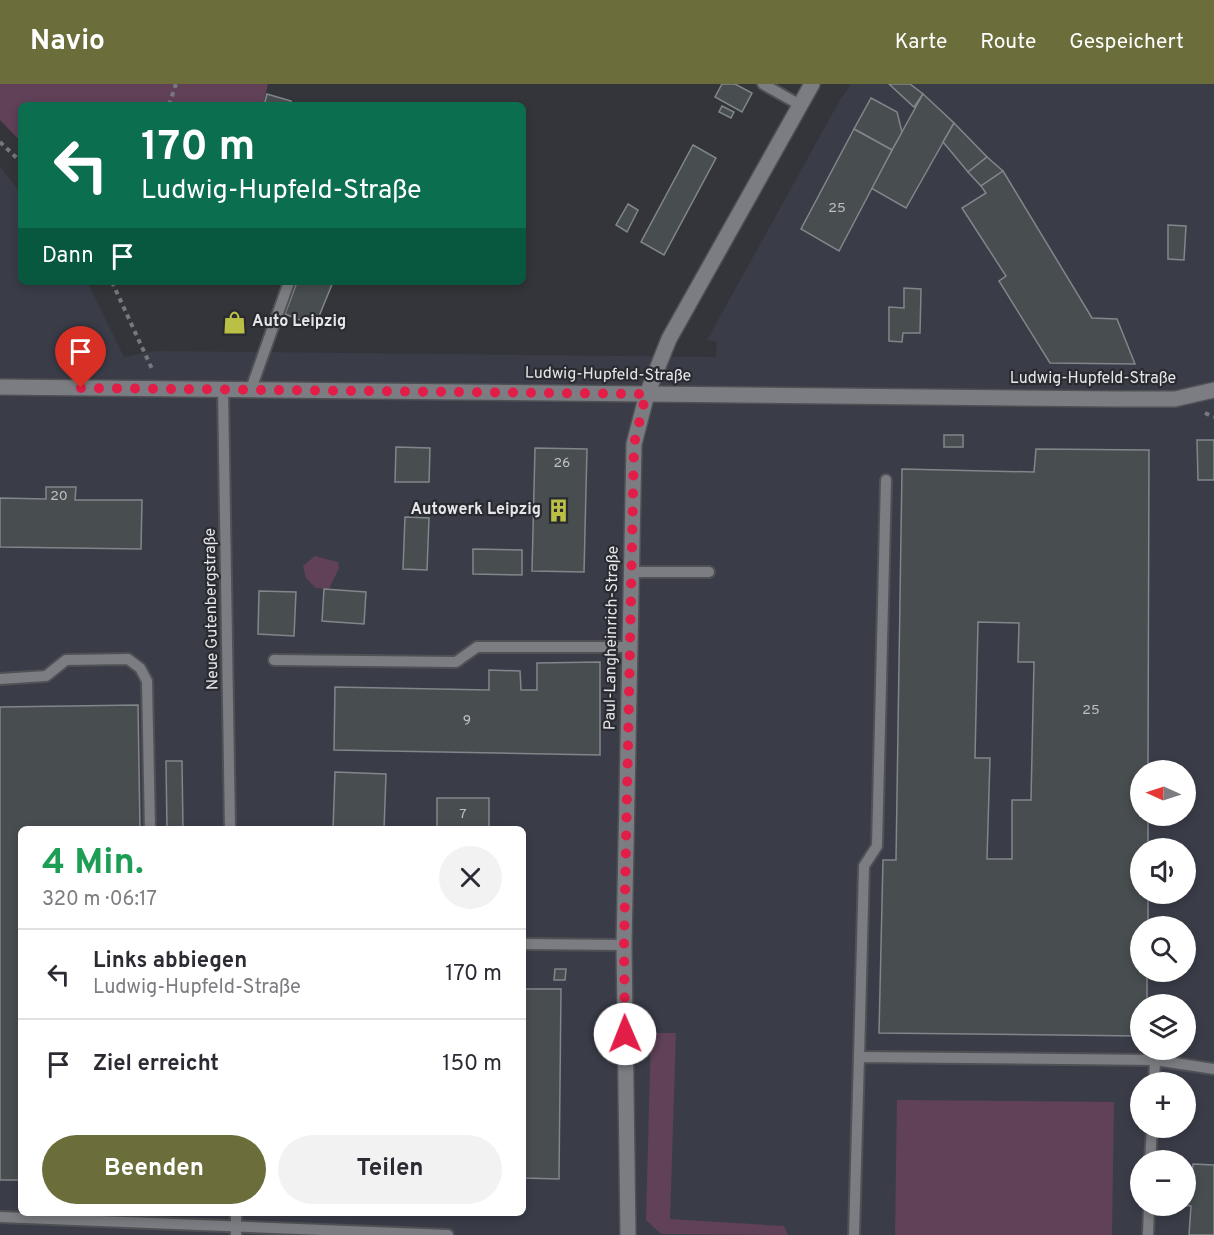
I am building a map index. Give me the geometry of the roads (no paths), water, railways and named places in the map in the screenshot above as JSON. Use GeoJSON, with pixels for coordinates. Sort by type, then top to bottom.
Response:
{"type":"FeatureCollection","features":[{"type":"Feature","properties":{"kind":"main road","name":"Paul-Langheinrich-Straße"},"geometry":{"type":"LineString","coordinates":[[628,1235],[624,945],[634,444],[646,394],[669,339],[812,84]]}},
{"type":"Feature","properties":{"kind":"main road","name":"Ludwig-Hupfeld-Straße"},"geometry":{"type":"LineString","coordinates":[[0,387],[1119,399],[1175,399],[1214,390]]}},
{"type":"Feature","properties":{"kind":"lane"},"geometry":{"type":"LineString","coordinates":[[763,84],[800,105]]}},
{"type":"Feature","properties":{"kind":"lane"},"geometry":{"type":"LineString","coordinates":[[251,389],[288,285]]}},
{"type":"Feature","properties":{"kind":"lane","name":"Neue Gutenbergstraße"},"geometry":{"type":"LineString","coordinates":[[223,389],[230,826]]}},
{"type":"Feature","properties":{"kind":"lane"},"geometry":{"type":"LineString","coordinates":[[854,1235],[864,866],[877,846],[886,480]]}},
{"type":"Feature","properties":{"kind":"lane"},"geometry":{"type":"LineString","coordinates":[[631,572],[710,572]]}},
{"type":"Feature","properties":{"kind":"lane"},"geometry":{"type":"LineString","coordinates":[[274,660],[456,662],[477,647],[630,647]]}},
{"type":"Feature","properties":{"kind":"lane"},"geometry":{"type":"LineString","coordinates":[[0,679],[46,676],[66,660],[128,659],[140,668],[147,681],[150,826]]}},
{"type":"Feature","properties":{"kind":"lane"},"geometry":{"type":"LineString","coordinates":[[526,944],[624,945]]}},
{"type":"Feature","properties":{"kind":"lane"},"geometry":{"type":"LineString","coordinates":[[859,1057],[1130,1060]]}},
{"type":"Feature","properties":{"kind":"lane"},"geometry":{"type":"LineString","coordinates":[[1154,1072],[1155,1060],[1214,1069]]}},
{"type":"Feature","properties":{"kind":"lane"},"geometry":{"type":"LineString","coordinates":[[1148,1235],[1149,1216]]}},
{"type":"Feature","properties":{"kind":"lane"},"geometry":{"type":"LineString","coordinates":[[0,1217],[162,1218],[236,1230],[448,1235]]}},
{"type":"Feature","properties":{"kind":"place","name":"Auto Leipzig"},"geometry":{"type":"Point","coordinates":[234,322]}},
{"type":"Feature","properties":{"kind":"place","name":"Autowerk Leipzig"},"geometry":{"type":"Point","coordinates":[559,510]}}]}
